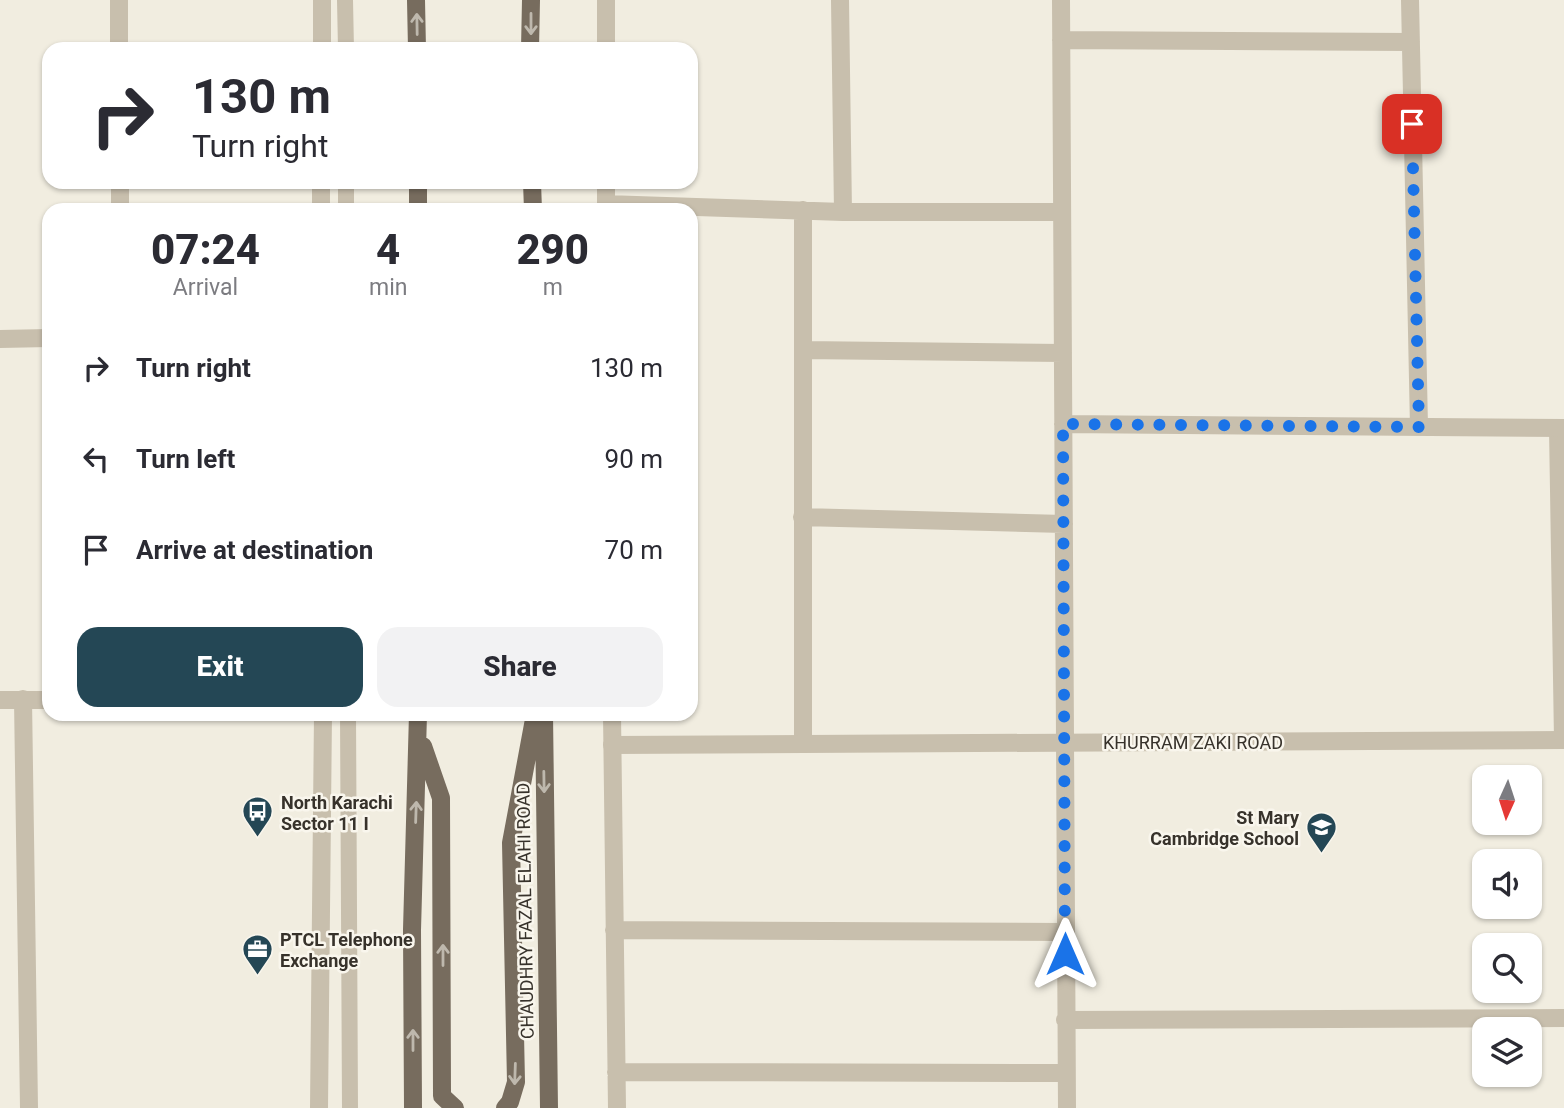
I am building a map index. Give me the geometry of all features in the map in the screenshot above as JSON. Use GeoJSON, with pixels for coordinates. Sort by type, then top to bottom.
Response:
{"type":"FeatureCollection","features":[{"type":"Feature","properties":{"kind":"main road"},"geometry":{"type":"LineString","coordinates":[[416,0],[417,42]]}},
{"type":"Feature","properties":{"kind":"main road"},"geometry":{"type":"LineString","coordinates":[[530,42],[531,0]]}},
{"type":"Feature","properties":{"kind":"main road"},"geometry":{"type":"LineString","coordinates":[[505,1108],[510,1102],[516,1082],[511,843],[534,721]]}},
{"type":"Feature","properties":{"kind":"main road","name":"CHAUDHRY FAZAL ELAHI ROAD"},"geometry":{"type":"LineString","coordinates":[[544,721],[549,1108]]}},
{"type":"Feature","properties":{"kind":"main road"},"geometry":{"type":"LineString","coordinates":[[413,1108],[412,930],[418,723]]}},
{"type":"Feature","properties":{"kind":"main road"},"geometry":{"type":"LineString","coordinates":[[418,723],[441,799],[442,1096],[455,1108]]}},
{"type":"Feature","properties":{"kind":"street"},"geometry":{"type":"LineString","coordinates":[[119,0],[120,42]]}},
{"type":"Feature","properties":{"kind":"street"},"geometry":{"type":"LineString","coordinates":[[322,0],[322,42]]}},
{"type":"Feature","properties":{"kind":"street"},"geometry":{"type":"LineString","coordinates":[[606,0],[606,42]]}},
{"type":"Feature","properties":{"kind":"street"},"geometry":{"type":"LineString","coordinates":[[840,0],[843,212]]}},
{"type":"Feature","properties":{"kind":"street"},"geometry":{"type":"LineString","coordinates":[[1061,0],[1067,1108]]}},
{"type":"Feature","properties":{"kind":"street"},"geometry":{"type":"LineString","coordinates":[[1410,0],[1419,427]]}},
{"type":"Feature","properties":{"kind":"street"},"geometry":{"type":"LineString","coordinates":[[1061,40],[1410,42]]}},
{"type":"Feature","properties":{"kind":"street"},"geometry":{"type":"LineString","coordinates":[[698,208],[843,212],[1062,212]]}},
{"type":"Feature","properties":{"kind":"street"},"geometry":{"type":"LineString","coordinates":[[803,210],[803,744]]}},
{"type":"Feature","properties":{"kind":"street"},"geometry":{"type":"LineString","coordinates":[[0,339],[42,338]]}},
{"type":"Feature","properties":{"kind":"street"},"geometry":{"type":"LineString","coordinates":[[803,350],[1063,353]]}},
{"type":"Feature","properties":{"kind":"street"},"geometry":{"type":"LineString","coordinates":[[1063,424],[1560,428]]}},
{"type":"Feature","properties":{"kind":"street"},"geometry":{"type":"LineString","coordinates":[[802,517],[1064,524]]}},
{"type":"Feature","properties":{"kind":"street"},"geometry":{"type":"LineString","coordinates":[[23,699],[29,1108]]}},
{"type":"Feature","properties":{"kind":"street"},"geometry":{"type":"LineString","coordinates":[[0,700],[42,700]]}},
{"type":"Feature","properties":{"kind":"street"},"geometry":{"type":"LineString","coordinates":[[319,1108],[323,721]]}},
{"type":"Feature","properties":{"kind":"street"},"geometry":{"type":"LineString","coordinates":[[612,721],[617,1108]]}},
{"type":"Feature","properties":{"kind":"street","name":"KHURRAM ZAKI ROAD"},"geometry":{"type":"LineString","coordinates":[[612,745],[1563,740]]}},
{"type":"Feature","properties":{"kind":"street"},"geometry":{"type":"LineString","coordinates":[[614,930],[1065,932]]}},
{"type":"Feature","properties":{"kind":"street"},"geometry":{"type":"LineString","coordinates":[[1065,1020],[1564,1018]]}},
{"type":"Feature","properties":{"kind":"street"},"geometry":{"type":"LineString","coordinates":[[616,1072],[1066,1073]]}},
{"type":"Feature","properties":{"kind":"lane"},"geometry":{"type":"LineString","coordinates":[[345,0],[345,42]]}},
{"type":"Feature","properties":{"kind":"lane"},"geometry":{"type":"LineString","coordinates":[[1560,428],[1563,740]]}},
{"type":"Feature","properties":{"kind":"lane"},"geometry":{"type":"LineString","coordinates":[[348,721],[350,1108]]}},
{"type":"Feature","properties":{"kind":"place","name":"North Karachi Sector 11 I"},"geometry":{"type":"Point","coordinates":[258,839]}},
{"type":"Feature","properties":{"kind":"place","name":"St Mary Cambridge School"},"geometry":{"type":"Point","coordinates":[1322,854]}},
{"type":"Feature","properties":{"kind":"place","name":"PTCL Telephone Exchange"},"geometry":{"type":"Point","coordinates":[257,976]}},
{"type":"Feature","properties":{"kind":"route"},"geometry":{"type":"LineString","coordinates":[[1065,954],[1063,424],[1419,427],[1412,124]]}}]}
